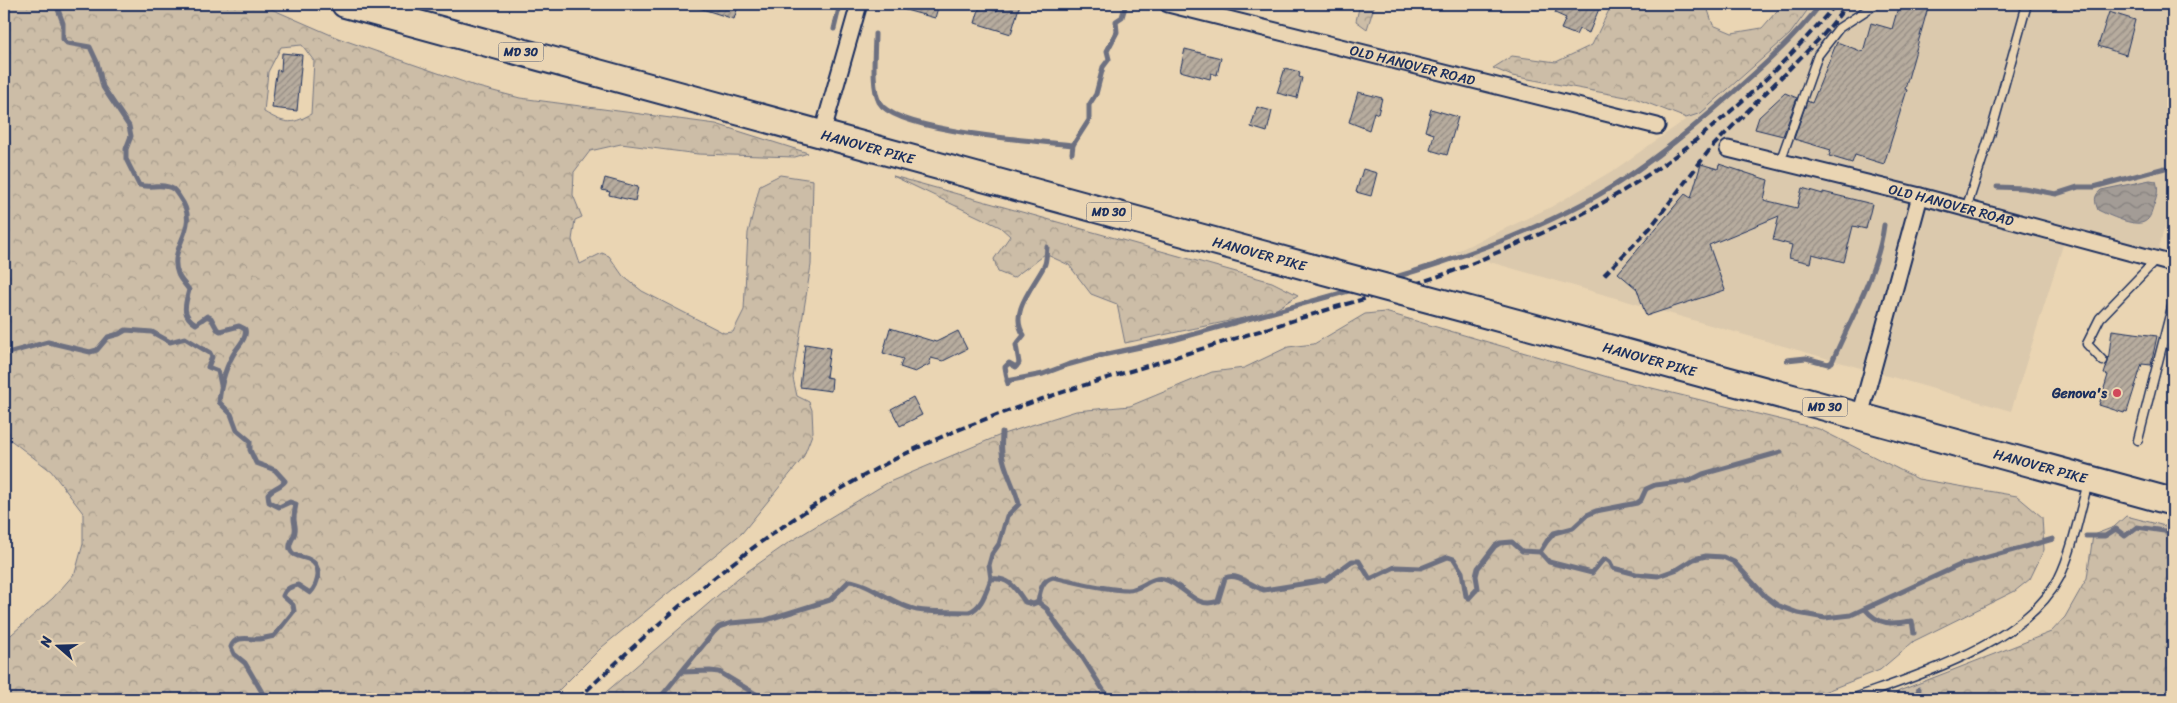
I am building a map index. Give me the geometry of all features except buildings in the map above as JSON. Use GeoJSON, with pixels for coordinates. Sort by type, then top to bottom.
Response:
{"type":"FeatureCollection","features":[{"type":"Feature","properties":{"kind":"highway","name":"HANOVER PIKE"},"geometry":{"type":"LineString","coordinates":[[345,4],[2173,502]]}},
{"type":"Feature","properties":{"kind":"street"},"geometry":{"type":"LineString","coordinates":[[822,134],[858,4]]}},
{"type":"Feature","properties":{"kind":"street","name":"OLD HANOVER ROAD"},"geometry":{"type":"LineString","coordinates":[[1168,4],[1657,126]]}},
{"type":"Feature","properties":{"kind":"street","name":"OLD HANOVER ROAD"},"geometry":{"type":"LineString","coordinates":[[1728,149],[1920,196],[2173,264]]}},
{"type":"Feature","properties":{"kind":"street"},"geometry":{"type":"LineString","coordinates":[[1860,416],[1920,196]]}},
{"type":"Feature","properties":{"kind":"lane"},"geometry":{"type":"LineString","coordinates":[[1780,162],[1818,55],[1839,28],[1876,4]]}},
{"type":"Feature","properties":{"kind":"lane"},"geometry":{"type":"LineString","coordinates":[[1966,209],[1992,129],[2027,4]]}},
{"type":"Feature","properties":{"kind":"lane"},"geometry":{"type":"LineString","coordinates":[[2103,361],[2086,344],[2100,318],[2156,260]]}},
{"type":"Feature","properties":{"kind":"lane"},"geometry":{"type":"LineString","coordinates":[[2138,440],[2173,302]]}},
{"type":"Feature","properties":{"kind":"lane"},"geometry":{"type":"LineString","coordinates":[[1852,699],[1975,651],[2002,635],[2030,613],[2048,595],[2066,563],[2089,479]]}},
{"type":"Feature","properties":{"kind":"shaded area"},"geometry":{"type":"Polygon","coordinates":[[[1811,4],[2173,4],[2173,198],[2158,251],[2069,226],[2011,411],[1455,252],[1551,207],[1617,168],[1740,79],[1811,4]]]}},
{"type":"Feature","properties":{"kind":"green space"},"geometry":{"type":"Polygon","coordinates":[[[4,4],[260,4],[338,38],[478,87],[520,98],[716,124],[808,153],[795,157],[698,154],[621,144],[590,151],[574,172],[573,195],[582,217],[575,220],[572,240],[580,264],[602,253],[609,256],[623,276],[642,291],[724,333],[733,332],[744,310],[748,233],[760,185],[780,175],[813,180],[811,265],[793,378],[797,396],[809,402],[812,410],[813,432],[803,458],[742,533],[602,647],[550,699],[4,699],[4,641],[53,598],[75,573],[83,544],[83,513],[51,471],[4,435],[4,177],[10,147],[4,85],[4,4]],[[302,45],[281,47],[268,72],[264,112],[287,122],[298,120],[311,114],[314,61],[302,45]]]}},
{"type":"Feature","properties":{"kind":"green space"},"geometry":{"type":"Polygon","coordinates":[[[1360,4],[1375,4],[1367,29],[1356,21],[1360,4]]]}},
{"type":"Feature","properties":{"kind":"green space"},"geometry":{"type":"Polygon","coordinates":[[[1612,4],[1706,4],[1713,25],[1732,33],[1762,28],[1783,4],[1812,4],[1790,34],[1701,113],[1686,118],[1637,99],[1512,76],[1493,68],[1512,56],[1556,62],[1592,45],[1612,4]]]}},
{"type":"Feature","properties":{"kind":"green space"},"geometry":{"type":"Polygon","coordinates":[[[893,176],[1272,282],[1298,295],[1272,312],[1125,343],[1117,304],[1091,294],[1069,265],[1045,254],[1013,278],[998,272],[994,259],[1010,236],[1000,227],[893,176]]]}},
{"type":"Feature","properties":{"kind":"green space"},"geometry":{"type":"Polygon","coordinates":[[[1385,312],[1611,378],[1819,429],[1918,479],[2017,496],[2042,517],[2044,550],[2030,579],[2015,591],[1914,641],[1880,670],[1806,699],[598,699],[738,578],[788,543],[887,483],[1003,434],[1076,411],[1130,406],[1212,372],[1244,368],[1288,347],[1314,344],[1365,314],[1385,312]]]}},
{"type":"Feature","properties":{"kind":"green space"},"geometry":{"type":"Polygon","coordinates":[[[2126,516],[2173,528],[2173,699],[1887,699],[1899,691],[2051,632],[2065,617],[2087,578],[2093,535],[2114,527],[2126,516]]]}},
{"type":"Feature","properties":{"kind":"water"},"geometry":{"type":"Polygon","coordinates":[[[2150,180],[2156,181],[2157,193],[2151,214],[2144,222],[2128,222],[2098,210],[2095,199],[2101,190],[2150,180]]]}},
{"type":"Feature","properties":{"kind":"waterway"},"geometry":{"type":"LineString","coordinates":[[56,4],[63,23],[63,39],[67,43],[90,47],[97,62],[103,87],[129,126],[131,136],[126,149],[126,159],[139,185],[169,187],[176,191],[186,209],[186,228],[176,264],[179,276],[189,290],[185,309],[188,317],[196,324],[207,316],[211,318],[220,331],[239,326],[245,329],[242,342],[232,356],[227,368],[219,402],[231,414],[237,430],[250,441],[250,450],[256,463],[275,470],[285,481],[268,494],[269,502],[279,507],[290,502],[296,504],[294,517],[295,533],[290,549],[291,552],[308,559],[317,567],[317,581],[310,593],[298,585],[285,591],[283,596],[293,605],[294,611],[274,636],[259,639],[239,639],[231,647],[234,654],[245,663],[266,699]]}},
{"type":"Feature","properties":{"kind":"waterway"},"geometry":{"type":"LineString","coordinates":[[834,29],[840,4]]}},
{"type":"Feature","properties":{"kind":"waterway"},"geometry":{"type":"LineString","coordinates":[[1392,278],[1465,255],[1513,236],[1559,216],[1621,181],[1676,141],[1711,112],[1765,64],[1811,17],[1821,4]]}},
{"type":"Feature","properties":{"kind":"waterway"},"geometry":{"type":"LineString","coordinates":[[1072,153],[1073,145],[1089,120],[1089,105],[1096,94],[1103,67],[1109,59],[1107,51],[1117,32],[1116,21],[1122,17],[1125,7]]}},
{"type":"Feature","properties":{"kind":"waterway"},"geometry":{"type":"LineString","coordinates":[[875,34],[875,87],[879,102],[891,112],[911,121],[938,128],[1000,138],[1073,145]]}},
{"type":"Feature","properties":{"kind":"waterway"},"geometry":{"type":"LineString","coordinates":[[1997,187],[2024,188],[2056,194],[2078,187],[2094,187],[2165,168]]}},
{"type":"Feature","properties":{"kind":"waterway"},"geometry":{"type":"LineString","coordinates":[[1787,360],[1806,358],[1828,364],[1832,362],[1870,277],[1881,243],[1884,225]]}},
{"type":"Feature","properties":{"kind":"waterway"},"geometry":{"type":"LineString","coordinates":[[1008,384],[1005,367],[1009,363],[1016,367],[1019,363],[1016,345],[1024,335],[1020,327],[1021,309],[1024,300],[1045,264],[1047,247]]}},
{"type":"Feature","properties":{"kind":"waterway"},"geometry":{"type":"LineString","coordinates":[[1007,381],[1043,374],[1103,355],[1173,340],[1352,290]]}},
{"type":"Feature","properties":{"kind":"waterway"},"geometry":{"type":"LineString","coordinates":[[4,354],[48,342],[90,352],[97,350],[108,337],[126,330],[152,332],[170,342],[185,338],[210,353],[212,357],[208,367],[218,371],[221,385]]}},
{"type":"Feature","properties":{"kind":"waterway"},"geometry":{"type":"LineString","coordinates":[[991,579],[989,565],[992,554],[999,544],[1007,516],[1019,504],[1003,458],[1002,432]]}},
{"type":"Feature","properties":{"kind":"waterway"},"geometry":{"type":"LineString","coordinates":[[1540,552],[1554,533],[1573,528],[1587,515],[1596,511],[1637,503],[1641,500],[1646,489],[1655,485],[1689,481],[1703,474],[1781,452]]}},
{"type":"Feature","properties":{"kind":"waterway"},"geometry":{"type":"LineString","coordinates":[[2086,536],[2105,536],[2116,529],[2125,536],[2137,527],[2164,531],[2173,530]]}},
{"type":"Feature","properties":{"kind":"waterway"},"geometry":{"type":"LineString","coordinates":[[1038,602],[1040,590],[1046,581],[1053,577],[1119,590],[1133,589],[1155,579],[1164,579],[1178,586],[1196,600],[1210,603],[1218,601],[1225,578],[1230,577],[1240,578],[1264,590],[1326,580],[1352,561],[1359,561],[1370,579],[1395,567],[1421,568],[1448,557],[1454,559],[1462,572],[1466,596],[1469,598],[1478,588],[1476,576],[1478,568],[1495,546],[1500,543],[1512,542],[1522,551],[1540,552],[1549,562],[1592,573],[1606,559],[1613,568],[1636,574],[1658,576],[1678,569],[1694,559],[1706,556],[1723,557],[1734,562],[1765,596],[1777,605],[1798,613],[1825,618],[1851,615],[1960,565],[2053,539]]}},
{"type":"Feature","properties":{"kind":"waterway"},"geometry":{"type":"LineString","coordinates":[[991,579],[1003,580],[1011,584],[1025,602],[1033,604],[1038,602]]}},
{"type":"Feature","properties":{"kind":"waterway"},"geometry":{"type":"LineString","coordinates":[[659,699],[719,627],[731,623],[766,620],[830,600],[849,581],[865,586],[909,608],[930,611],[969,612],[980,603],[991,579]]}},
{"type":"Feature","properties":{"kind":"waterway"},"geometry":{"type":"LineString","coordinates":[[1038,602],[1047,609],[1079,652],[1109,699]]}},
{"type":"Feature","properties":{"kind":"waterway"},"geometry":{"type":"LineString","coordinates":[[1865,609],[1870,615],[1881,621],[1898,623],[1912,621],[1914,633]]}},
{"type":"Feature","properties":{"kind":"waterway"},"geometry":{"type":"LineString","coordinates":[[682,672],[719,672],[764,699]]}},
{"type":"Feature","properties":{"kind":"waterway"},"geometry":{"type":"LineString","coordinates":[[1915,699],[1919,689]]}},
{"type":"Feature","properties":{"kind":"railway"},"geometry":{"type":"LineString","coordinates":[[578,699],[660,623],[747,552],[792,520],[888,462],[964,427],[1042,399],[1449,273],[1544,232],[1606,201],[1651,173],[1709,130],[1736,107],[1788,57],[1836,4]]}},
{"type":"Feature","properties":{"kind":"railway"},"geometry":{"type":"LineString","coordinates":[[1604,275],[1650,228],[1711,148],[1824,34],[1848,4]]}},
{"type":"Feature","properties":{"kind":"place","name":"Genova's"},"geometry":{"type":"Point","coordinates":[2117,393]}}]}
